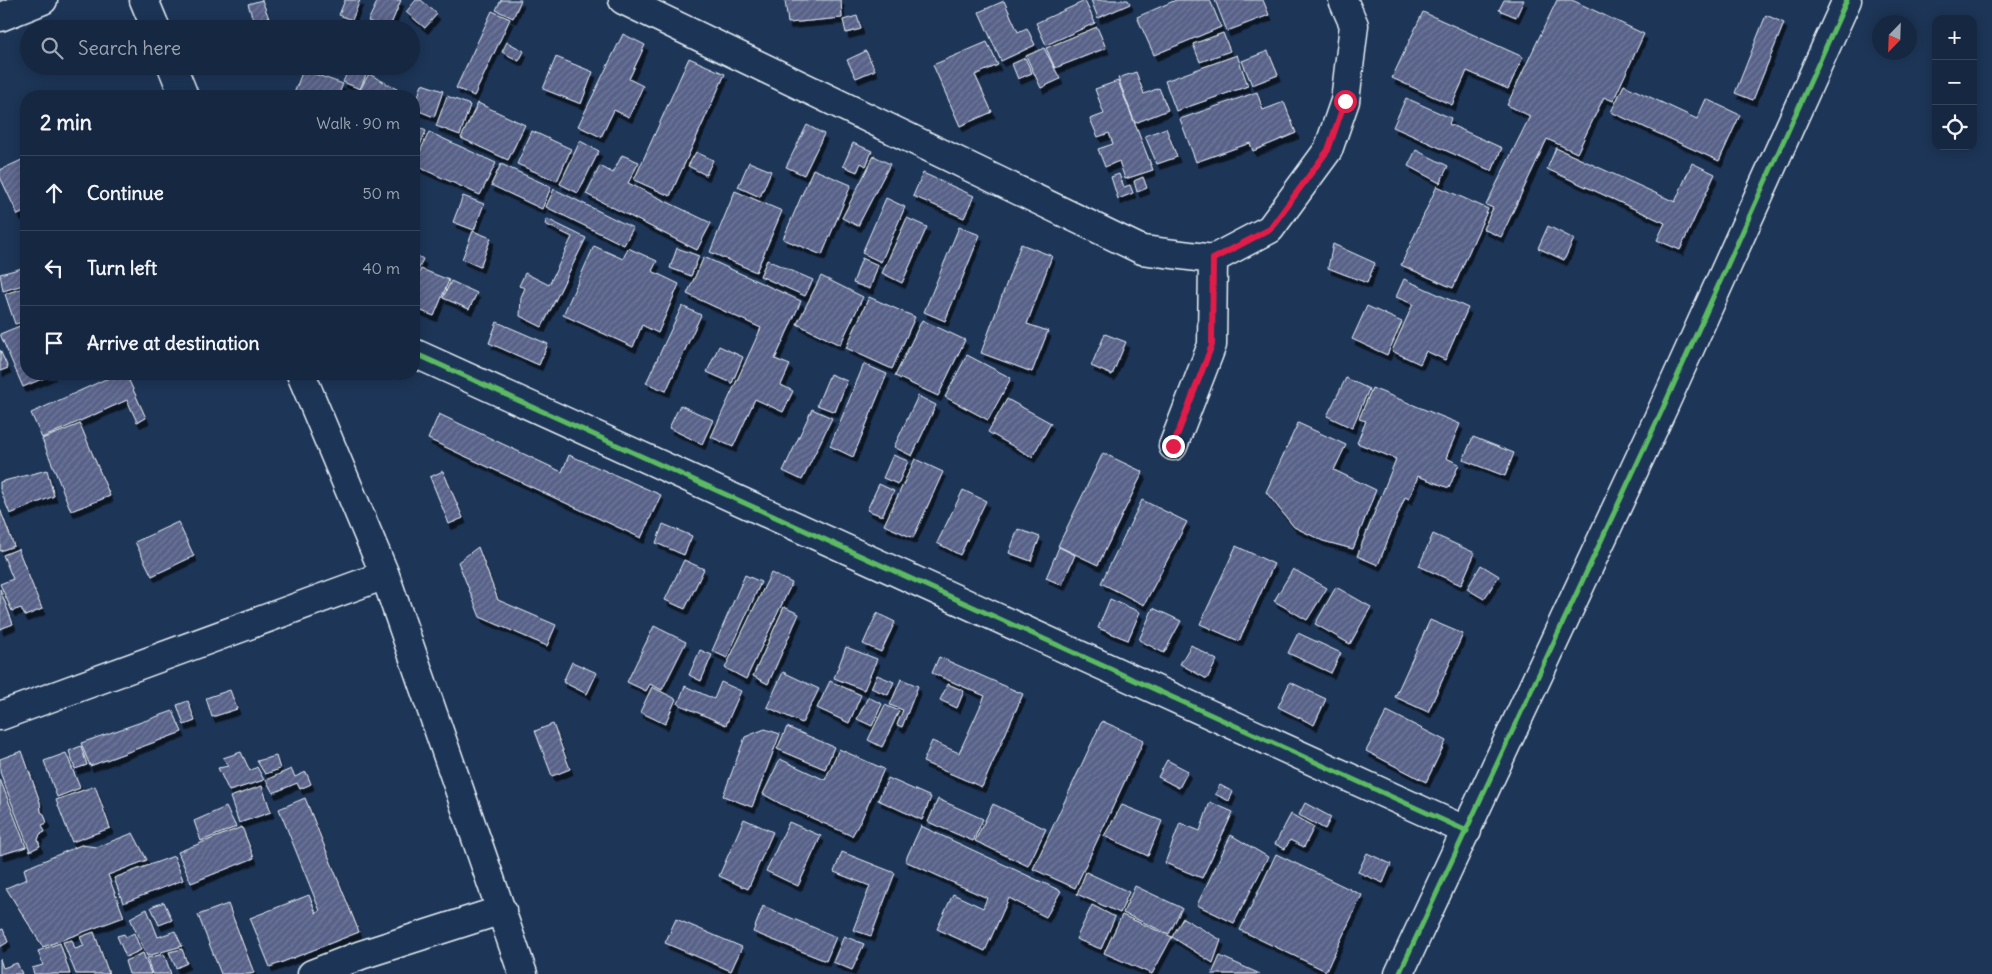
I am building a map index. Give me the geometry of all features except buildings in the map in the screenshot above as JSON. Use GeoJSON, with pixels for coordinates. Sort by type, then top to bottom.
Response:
{"type":"FeatureCollection","features":[{"type":"Feature","properties":{"kind":"street"},"geometry":{"type":"LineString","coordinates":[[0,17],[42,0]]}},
{"type":"Feature","properties":{"kind":"street"},"geometry":{"type":"LineString","coordinates":[[144,0],[152,20]]}},
{"type":"Feature","properties":{"kind":"street"},"geometry":{"type":"LineString","coordinates":[[623,0],[1142,250],[1213,259],[1270,229],[1328,150],[1345,101],[1354,25],[1343,0]]}},
{"type":"Feature","properties":{"kind":"street"},"geometry":{"type":"LineString","coordinates":[[1399,974],[1663,408],[1847,0]]}},
{"type":"Feature","properties":{"kind":"street"},"geometry":{"type":"LineString","coordinates":[[176,75],[182,90]]}},
{"type":"Feature","properties":{"kind":"street"},"geometry":{"type":"LineString","coordinates":[[1173,446],[1212,345],[1213,259]]}},
{"type":"Feature","properties":{"kind":"street"},"geometry":{"type":"LineString","coordinates":[[420,356],[1467,831]]}},
{"type":"Feature","properties":{"kind":"street"},"geometry":{"type":"LineString","coordinates":[[304,380],[385,575],[523,974]]}},
{"type":"Feature","properties":{"kind":"street"},"geometry":{"type":"LineString","coordinates":[[0,716],[385,575]]}},
{"type":"Feature","properties":{"kind":"street"},"geometry":{"type":"LineString","coordinates":[[312,974],[361,955],[502,910]]}},
{"type":"Feature","properties":{"kind":"cycle path"},"geometry":{"type":"LineString","coordinates":[[1399,974],[1663,408],[1847,0]]}},
{"type":"Feature","properties":{"kind":"cycle path"},"geometry":{"type":"LineString","coordinates":[[420,356],[1467,831]]}},
{"type":"Feature","properties":{"kind":"route"},"geometry":{"type":"LineString","coordinates":[[1173,446],[1212,345],[1213,259],[1270,229],[1328,150],[1345,101]]}}]}
